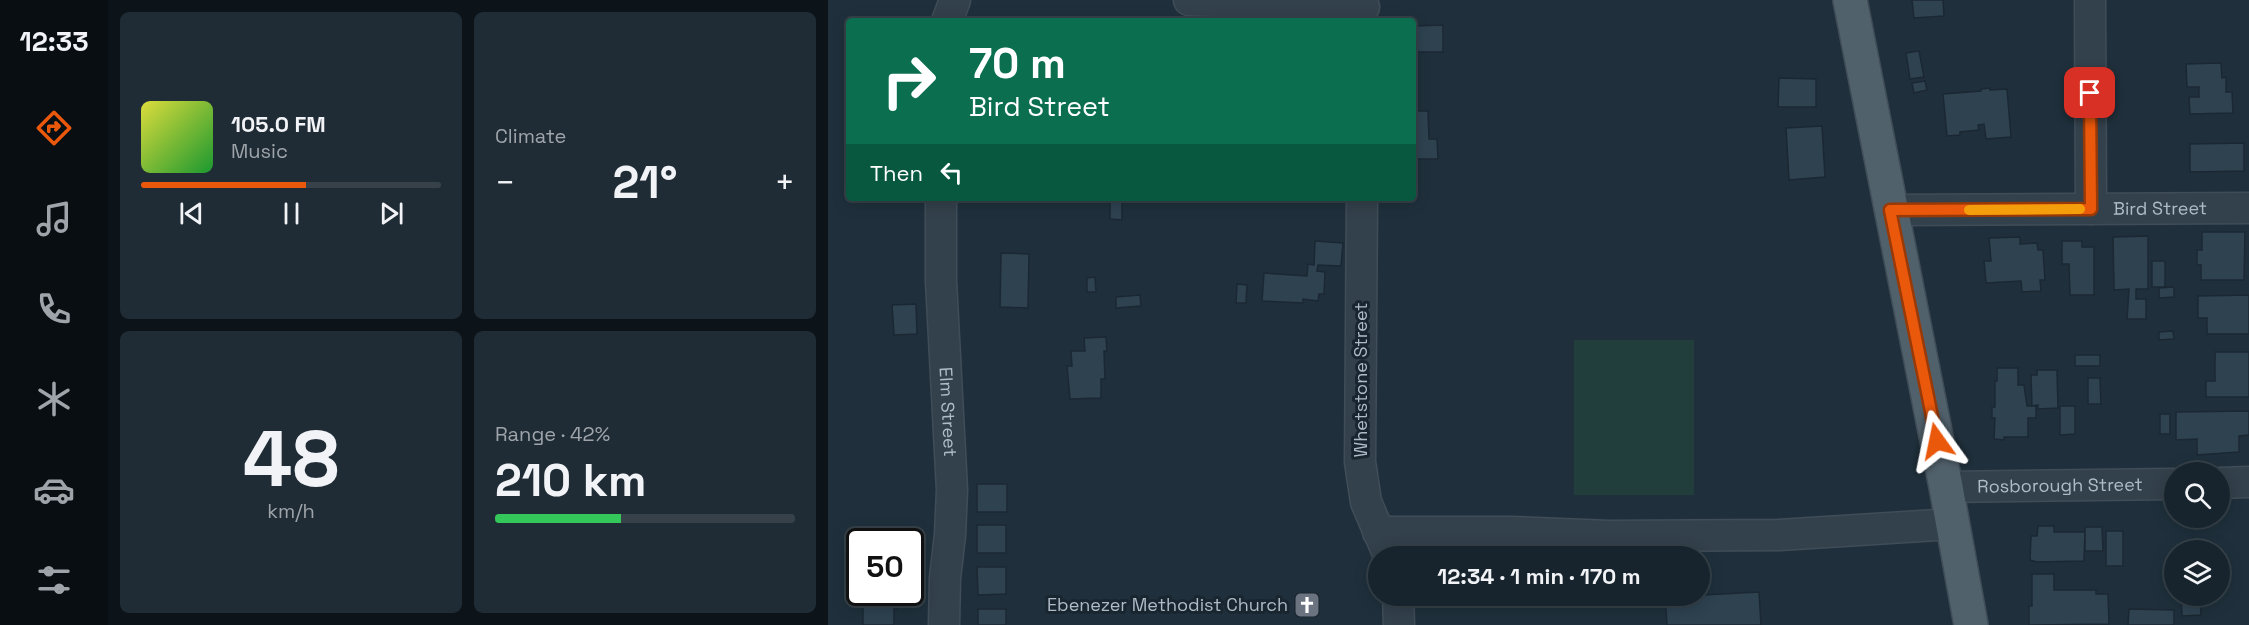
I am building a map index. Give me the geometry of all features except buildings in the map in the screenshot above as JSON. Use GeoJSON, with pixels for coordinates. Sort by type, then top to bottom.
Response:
{"type":"FeatureCollection","features":[{"type":"Feature","properties":{"kind":"main road"},"geometry":{"type":"LineString","coordinates":[[1850,0],[1971,625]]}},
{"type":"Feature","properties":{"kind":"street"},"geometry":{"type":"LineString","coordinates":[[948,18],[956,0]]}},
{"type":"Feature","properties":{"kind":"street"},"geometry":{"type":"LineString","coordinates":[[1190,0],[1364,9]]}},
{"type":"Feature","properties":{"kind":"street"},"geometry":{"type":"LineString","coordinates":[[2090,0],[2091,209]]}},
{"type":"Feature","properties":{"kind":"street","name":"Elm Street"},"geometry":{"type":"LineString","coordinates":[[940,201],[941,281],[952,490],[944,625]]}},
{"type":"Feature","properties":{"kind":"street","name":"Whetstone Street"},"geometry":{"type":"LineString","coordinates":[[1362,201],[1360,462],[1366,502],[1383,544]]}},
{"type":"Feature","properties":{"kind":"street","name":"Bird Street"},"geometry":{"type":"LineString","coordinates":[[1890,210],[2249,208]]}},
{"type":"Feature","properties":{"kind":"street"},"geometry":{"type":"LineString","coordinates":[[2230,483],[2249,482]]}},
{"type":"Feature","properties":{"kind":"street","name":"Rosborough Street"},"geometry":{"type":"LineString","coordinates":[[1946,487],[2164,484]]}},
{"type":"Feature","properties":{"kind":"street"},"geometry":{"type":"LineString","coordinates":[[1383,544],[1511,532],[1609,536],[1768,535],[1953,524]]}},
{"type":"Feature","properties":{"kind":"street"},"geometry":{"type":"LineString","coordinates":[[1398,606],[1399,625]]}},
{"type":"Feature","properties":{"kind":"green space"},"geometry":{"type":"Polygon","coordinates":[[[1574,340],[1694,340],[1694,495],[1574,495],[1574,340]]]}},
{"type":"Feature","properties":{"kind":"slow traffic"},"geometry":{"type":"LineString","coordinates":[[1969,210],[2080,209]]}},
{"type":"Feature","properties":{"kind":"place","name":"Ebenezer Methodist Church"},"geometry":{"type":"Point","coordinates":[1307,605]}},
{"type":"Feature","properties":{"kind":"route"},"geometry":{"type":"LineString","coordinates":[[1937,441],[1890,210],[2091,209],[2090,93]]}}]}
